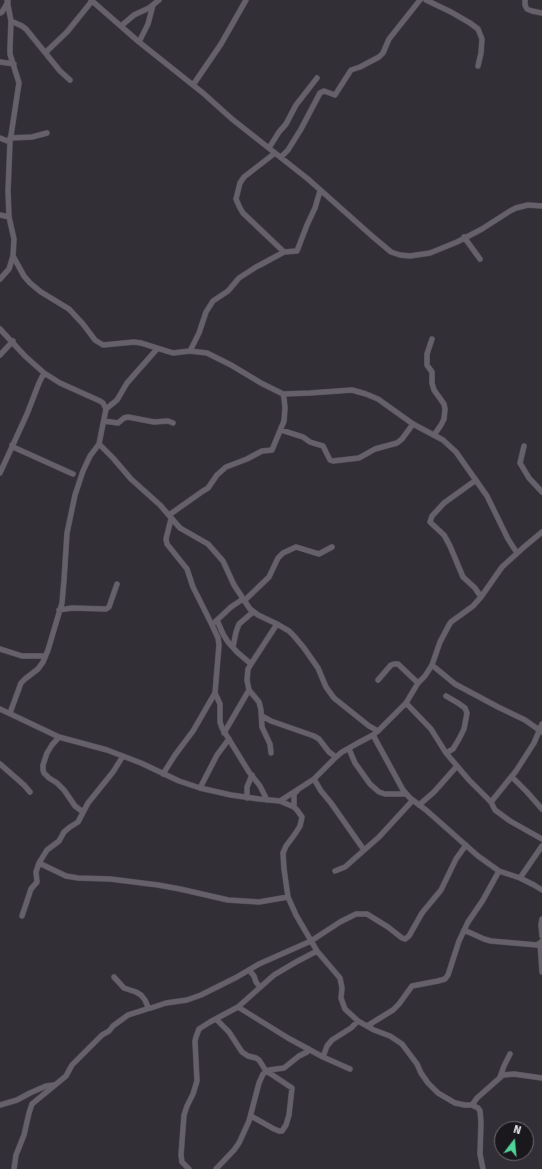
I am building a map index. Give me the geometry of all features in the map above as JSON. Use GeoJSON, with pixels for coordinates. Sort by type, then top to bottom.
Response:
{"type":"FeatureCollection","features":[{"type":"Feature","properties":{"kind":"street"},"geometry":{"type":"LineString","coordinates":[[46,52],[67,32],[91,0],[139,42],[193,85],[232,120],[281,157],[387,249],[395,253],[410,256],[425,254],[464,238],[520,206],[542,206]]}},
{"type":"Feature","properties":{"kind":"street"},"geometry":{"type":"LineString","coordinates":[[121,26],[134,15],[149,8],[159,0]]}},
{"type":"Feature","properties":{"kind":"street"},"geometry":{"type":"LineString","coordinates":[[193,85],[221,44],[246,0]]}},
{"type":"Feature","properties":{"kind":"street"},"geometry":{"type":"LineString","coordinates":[[281,157],[301,129],[320,94],[324,92],[335,95],[351,70],[379,57],[383,53],[389,39],[420,0]]}},
{"type":"Feature","properties":{"kind":"street"},"geometry":{"type":"LineString","coordinates":[[426,0],[451,12],[478,29],[482,39],[478,66]]}},
{"type":"Feature","properties":{"kind":"street"},"geometry":{"type":"LineString","coordinates":[[525,0],[525,6],[527,8],[532,11],[542,12]]}},
{"type":"Feature","properties":{"kind":"street"},"geometry":{"type":"LineString","coordinates":[[0,13],[2,12],[7,1]]}},
{"type":"Feature","properties":{"kind":"street"},"geometry":{"type":"LineString","coordinates":[[0,279],[8,269],[13,256],[14,239],[9,216],[8,191],[10,140],[19,83],[10,54],[11,21],[7,1]]}},
{"type":"Feature","properties":{"kind":"street"},"geometry":{"type":"LineString","coordinates":[[139,42],[148,24],[153,5]]}},
{"type":"Feature","properties":{"kind":"street"},"geometry":{"type":"LineString","coordinates":[[11,21],[26,29],[60,71],[70,80]]}},
{"type":"Feature","properties":{"kind":"street"},"geometry":{"type":"LineString","coordinates":[[0,62],[14,64]]}},
{"type":"Feature","properties":{"kind":"street"},"geometry":{"type":"LineString","coordinates":[[269,148],[286,124],[296,105],[317,78]]}},
{"type":"Feature","properties":{"kind":"street"},"geometry":{"type":"LineString","coordinates":[[0,138],[10,140],[47,133]]}},
{"type":"Feature","properties":{"kind":"street"},"geometry":{"type":"LineString","coordinates":[[275,153],[244,177],[240,182],[236,199],[243,213],[284,252]]}},
{"type":"Feature","properties":{"kind":"street"},"geometry":{"type":"LineString","coordinates":[[190,350],[199,333],[206,312],[213,301],[228,291],[239,278],[256,267],[284,252],[297,252],[315,208],[320,191]]}},
{"type":"Feature","properties":{"kind":"street"},"geometry":{"type":"LineString","coordinates":[[0,215],[9,216]]}},
{"type":"Feature","properties":{"kind":"street"},"geometry":{"type":"LineString","coordinates":[[464,238],[480,259]]}},
{"type":"Feature","properties":{"kind":"street"},"geometry":{"type":"LineString","coordinates":[[13,256],[24,276],[30,283],[41,292],[69,309],[98,343],[108,345],[134,342],[174,353],[190,350],[207,353],[283,394],[352,390],[375,398],[413,424],[443,440],[453,448],[487,496],[508,539],[517,553]]}},
{"type":"Feature","properties":{"kind":"street"},"geometry":{"type":"LineString","coordinates":[[0,330],[44,373],[60,383],[100,401],[106,409],[99,444],[94,449],[83,471],[75,495],[67,533],[62,603],[43,662],[36,672],[21,683],[10,713]]}},
{"type":"Feature","properties":{"kind":"street"},"geometry":{"type":"LineString","coordinates":[[432,339],[427,354],[427,365],[432,372],[432,383],[434,390],[444,404],[445,408],[444,419],[434,435]]}},
{"type":"Feature","properties":{"kind":"street"},"geometry":{"type":"LineString","coordinates":[[0,355],[13,342]]}},
{"type":"Feature","properties":{"kind":"street"},"geometry":{"type":"LineString","coordinates":[[106,409],[117,400],[127,382],[157,349]]}},
{"type":"Feature","properties":{"kind":"street"},"geometry":{"type":"LineString","coordinates":[[0,473],[44,373]]}},
{"type":"Feature","properties":{"kind":"street"},"geometry":{"type":"LineString","coordinates":[[163,774],[194,731],[215,693],[219,645],[218,638],[193,587],[187,569],[167,544],[166,539],[170,517],[208,488],[212,479],[226,467],[247,459],[262,451],[272,450],[284,420],[285,412],[283,394]]}},
{"type":"Feature","properties":{"kind":"street"},"geometry":{"type":"LineString","coordinates":[[104,420],[118,423],[124,418],[128,417],[154,422],[168,421],[173,423]]}},
{"type":"Feature","properties":{"kind":"street"},"geometry":{"type":"LineString","coordinates":[[280,430],[303,437],[310,442],[323,446],[330,460],[334,461],[359,458],[375,449],[396,443],[402,439],[413,424]]}},
{"type":"Feature","properties":{"kind":"street"},"geometry":{"type":"LineString","coordinates":[[99,444],[131,479],[160,505],[185,532],[208,544],[217,553],[223,561],[234,585],[253,612],[289,631],[304,648],[318,668],[326,687],[334,698],[369,726],[378,731]]}},
{"type":"Feature","properties":{"kind":"street"},"geometry":{"type":"LineString","coordinates":[[12,445],[13,447],[73,474]]}},
{"type":"Feature","properties":{"kind":"street"},"geometry":{"type":"LineString","coordinates":[[524,446],[520,462],[529,478],[542,492]]}},
{"type":"Feature","properties":{"kind":"street"},"geometry":{"type":"LineString","coordinates":[[476,480],[444,503],[432,516],[430,522],[444,535],[463,577],[476,588],[481,597]]}},
{"type":"Feature","properties":{"kind":"street"},"geometry":{"type":"LineString","coordinates":[[280,801],[314,779],[336,757],[378,731],[406,702],[418,683],[432,666],[440,642],[451,622],[473,606],[502,567],[542,532]]}},
{"type":"Feature","properties":{"kind":"street"},"geometry":{"type":"LineString","coordinates":[[212,625],[235,604],[244,600],[269,577],[278,558],[283,553],[296,547],[319,554],[332,547]]}},
{"type":"Feature","properties":{"kind":"street"},"geometry":{"type":"LineString","coordinates":[[59,610],[72,608],[106,609],[109,607],[117,584]]}},
{"type":"Feature","properties":{"kind":"street"},"geometry":{"type":"LineString","coordinates":[[233,647],[239,624],[253,612]]}},
{"type":"Feature","properties":{"kind":"street"},"geometry":{"type":"LineString","coordinates":[[217,620],[223,634],[233,647],[251,664]]}},
{"type":"Feature","properties":{"kind":"street"},"geometry":{"type":"LineString","coordinates":[[271,753],[270,744],[262,726],[262,716],[259,702],[249,690],[247,680],[248,669],[277,624]]}},
{"type":"Feature","properties":{"kind":"street"},"geometry":{"type":"LineString","coordinates":[[0,649],[22,656],[45,656]]}},
{"type":"Feature","properties":{"kind":"street"},"geometry":{"type":"LineString","coordinates":[[378,680],[391,665],[398,664],[418,683]]}},
{"type":"Feature","properties":{"kind":"street"},"geometry":{"type":"LineString","coordinates":[[432,666],[455,684],[525,720],[541,731]]}},
{"type":"Feature","properties":{"kind":"street"},"geometry":{"type":"LineString","coordinates":[[224,733],[249,690]]}},
{"type":"Feature","properties":{"kind":"street"},"geometry":{"type":"LineString","coordinates":[[215,693],[220,704],[220,722],[224,733],[260,786],[267,800]]}},
{"type":"Feature","properties":{"kind":"street"},"geometry":{"type":"LineString","coordinates":[[446,696],[458,703],[467,711],[467,713],[464,729],[459,739],[453,749],[446,753]]}},
{"type":"Feature","properties":{"kind":"street"},"geometry":{"type":"LineString","coordinates":[[406,702],[431,730],[446,753],[457,766],[491,802],[495,810],[510,821],[542,839]]}},
{"type":"Feature","properties":{"kind":"street"},"geometry":{"type":"LineString","coordinates":[[0,709],[59,737],[107,750],[141,763],[179,781],[200,788],[247,798],[280,801],[294,807],[302,817],[299,829],[284,850],[284,869],[288,897],[296,915],[317,951],[340,978],[342,988],[341,998],[345,1010],[358,1021],[374,1030],[390,1036],[402,1044],[412,1057],[421,1073],[438,1093],[455,1103],[472,1105],[478,1108],[482,1122],[479,1150],[483,1169]]}},
{"type":"Feature","properties":{"kind":"street"},"geometry":{"type":"LineString","coordinates":[[262,716],[314,736],[319,739],[329,752],[336,757]]}},
{"type":"Feature","properties":{"kind":"street"},"geometry":{"type":"LineString","coordinates":[[491,802],[516,771],[541,731],[542,724]]}},
{"type":"Feature","properties":{"kind":"street"},"geometry":{"type":"LineString","coordinates":[[373,735],[406,794],[478,856],[499,871],[520,878],[542,890]]}},
{"type":"Feature","properties":{"kind":"street"},"geometry":{"type":"LineString","coordinates":[[59,737],[52,745],[48,753],[43,765],[43,770],[49,778],[64,790],[75,806],[83,812]]}},
{"type":"Feature","properties":{"kind":"street"},"geometry":{"type":"LineString","coordinates":[[200,788],[217,755],[229,739]]}},
{"type":"Feature","properties":{"kind":"street"},"geometry":{"type":"LineString","coordinates":[[348,749],[355,763],[370,784],[379,792],[385,794],[406,794]]}},
{"type":"Feature","properties":{"kind":"street"},"geometry":{"type":"LineString","coordinates":[[22,916],[32,889],[37,882],[36,872],[46,850],[59,841],[64,832],[78,822],[88,803],[113,772],[123,756]]}},
{"type":"Feature","properties":{"kind":"street"},"geometry":{"type":"LineString","coordinates":[[0,764],[24,784],[30,792]]}},
{"type":"Feature","properties":{"kind":"street"},"geometry":{"type":"LineString","coordinates":[[419,805],[434,792],[457,766]]}},
{"type":"Feature","properties":{"kind":"street"},"geometry":{"type":"LineString","coordinates":[[247,798],[247,787],[252,775]]}},
{"type":"Feature","properties":{"kind":"street"},"geometry":{"type":"LineString","coordinates":[[512,777],[542,809]]}},
{"type":"Feature","properties":{"kind":"street"},"geometry":{"type":"LineString","coordinates":[[314,779],[364,850]]}},
{"type":"Feature","properties":{"kind":"street"},"geometry":{"type":"LineString","coordinates":[[294,807],[294,794],[298,790]]}},
{"type":"Feature","properties":{"kind":"street"},"geometry":{"type":"LineString","coordinates":[[335,871],[345,867],[379,838],[413,800]]}},
{"type":"Feature","properties":{"kind":"street"},"geometry":{"type":"LineString","coordinates":[[14,1169],[16,1155],[24,1135],[28,1113],[32,1104],[66,1076],[72,1065],[102,1035],[128,1015],[171,1001],[191,999],[237,978],[259,964],[311,941],[340,922],[356,914],[367,914],[402,938],[407,938],[422,912],[440,890],[456,859],[466,845]]}},
{"type":"Feature","properties":{"kind":"street"},"geometry":{"type":"LineString","coordinates":[[520,878],[542,846]]}},
{"type":"Feature","properties":{"kind":"street"},"geometry":{"type":"LineString","coordinates":[[39,863],[66,876],[110,879],[158,885],[228,900],[259,902],[288,897]]}},
{"type":"Feature","properties":{"kind":"street"},"geometry":{"type":"LineString","coordinates":[[367,1026],[393,1010],[412,986],[445,979],[448,975],[464,930],[472,915],[484,900],[499,871]]}},
{"type":"Feature","properties":{"kind":"street"},"geometry":{"type":"LineString","coordinates":[[542,919],[542,936]]}},
{"type":"Feature","properties":{"kind":"street"},"geometry":{"type":"LineString","coordinates":[[464,930],[484,939],[537,944],[541,942],[542,972]]}},
{"type":"Feature","properties":{"kind":"street"},"geometry":{"type":"LineString","coordinates":[[189,1169],[182,1162],[181,1155],[184,1115],[186,1106],[195,1089],[197,1081],[196,1036],[199,1029],[238,1007],[274,975],[317,951]]}},
{"type":"Feature","properties":{"kind":"street"},"geometry":{"type":"LineString","coordinates":[[249,970],[260,987]]}},
{"type":"Feature","properties":{"kind":"street"},"geometry":{"type":"LineString","coordinates":[[114,977],[124,988],[141,995],[150,1008]]}},
{"type":"Feature","properties":{"kind":"street"},"geometry":{"type":"LineString","coordinates":[[238,1007],[288,1038],[323,1057],[350,1068]]}},
{"type":"Feature","properties":{"kind":"street"},"geometry":{"type":"LineString","coordinates":[[216,1019],[229,1032],[242,1052],[259,1060],[266,1071],[292,1088],[291,1101],[284,1130],[280,1132],[251,1116]]}},
{"type":"Feature","properties":{"kind":"street"},"geometry":{"type":"LineString","coordinates":[[323,1057],[327,1046],[332,1040],[351,1028],[358,1021]]}},
{"type":"Feature","properties":{"kind":"street"},"geometry":{"type":"LineString","coordinates":[[216,1169],[239,1143],[251,1116],[260,1078],[266,1071],[284,1068],[309,1049]]}},
{"type":"Feature","properties":{"kind":"street"},"geometry":{"type":"LineString","coordinates":[[500,1077],[510,1054]]}},
{"type":"Feature","properties":{"kind":"street"},"geometry":{"type":"LineString","coordinates":[[472,1105],[477,1098],[500,1077],[509,1073],[542,1078]]}},
{"type":"Feature","properties":{"kind":"street"},"geometry":{"type":"LineString","coordinates":[[0,1105],[17,1100],[42,1087],[54,1085]]}}]}
